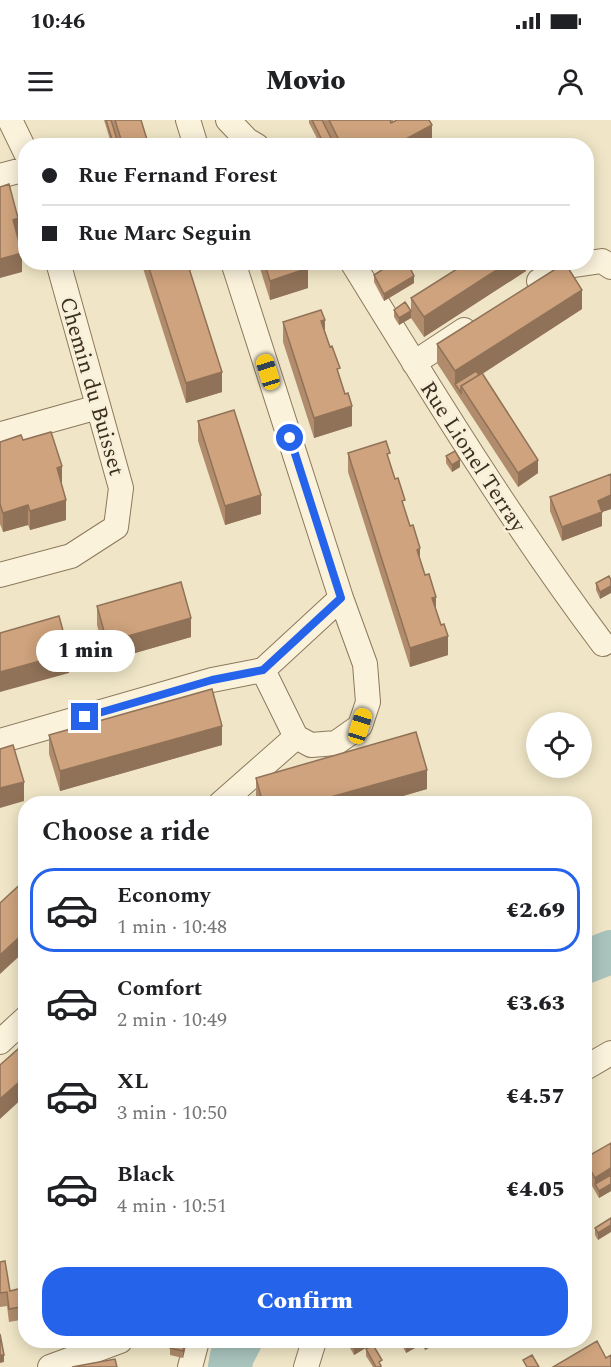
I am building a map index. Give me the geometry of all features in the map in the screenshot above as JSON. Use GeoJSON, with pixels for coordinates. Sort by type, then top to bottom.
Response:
{"type":"FeatureCollection","features":[{"type":"Feature","properties":{"kind":"street"},"geometry":{"type":"LineString","coordinates":[[10,120],[19,138]]}},
{"type":"Feature","properties":{"kind":"street"},"geometry":{"type":"LineString","coordinates":[[188,120],[194,138]]}},
{"type":"Feature","properties":{"kind":"street"},"geometry":{"type":"LineString","coordinates":[[228,120],[245,138]]}},
{"type":"Feature","properties":{"kind":"street"},"geometry":{"type":"LineString","coordinates":[[250,120],[267,138]]}},
{"type":"Feature","properties":{"kind":"street"},"geometry":{"type":"LineString","coordinates":[[0,176],[18,171]]}},
{"type":"Feature","properties":{"kind":"street"},"geometry":{"type":"LineString","coordinates":[[594,262],[602,261],[611,267]]}},
{"type":"Feature","properties":{"kind":"street","name":"Chemin du Buisset"},"geometry":{"type":"LineString","coordinates":[[0,575],[71,556],[116,527],[121,488],[60,270]]}},
{"type":"Feature","properties":{"kind":"street"},"geometry":{"type":"LineString","coordinates":[[236,270],[341,598],[365,664],[368,702],[360,726],[336,744],[311,745],[296,737],[263,670]]}},
{"type":"Feature","properties":{"kind":"street","name":"Rue Lionel Terray"},"geometry":{"type":"LineString","coordinates":[[357,270],[414,363],[557,583],[603,644]]}},
{"type":"Feature","properties":{"kind":"street"},"geometry":{"type":"LineString","coordinates":[[522,292],[556,270]]}},
{"type":"Feature","properties":{"kind":"street"},"geometry":{"type":"LineString","coordinates":[[414,363],[484,316]]}},
{"type":"Feature","properties":{"kind":"street"},"geometry":{"type":"LineString","coordinates":[[4,434],[98,407]]}},
{"type":"Feature","properties":{"kind":"street"},"geometry":{"type":"LineString","coordinates":[[0,741],[212,680],[263,670],[341,598]]}},
{"type":"Feature","properties":{"kind":"street"},"geometry":{"type":"LineString","coordinates":[[229,796],[296,737]]}},
{"type":"Feature","properties":{"kind":"street"},"geometry":{"type":"LineString","coordinates":[[0,1042],[18,1025]]}},
{"type":"Feature","properties":{"kind":"street"},"geometry":{"type":"LineString","coordinates":[[592,1064],[610,1055]]}},
{"type":"Feature","properties":{"kind":"street"},"geometry":{"type":"LineString","coordinates":[[50,1367],[101,1348]]}},
{"type":"Feature","properties":{"kind":"street"},"geometry":{"type":"LineString","coordinates":[[190,1367],[195,1348]]}},
{"type":"Feature","properties":{"kind":"street"},"geometry":{"type":"LineString","coordinates":[[306,1367],[312,1348]]}},
{"type":"Feature","properties":{"kind":"building"},"geometry":{"type":"Polygon","coordinates":[[[106,120],[111,120],[117,138],[112,138],[106,120]]]}},
{"type":"Feature","properties":{"kind":"building"},"geometry":{"type":"Polygon","coordinates":[[[115,120],[141,120],[147,138],[121,138],[115,120]]]}},
{"type":"Feature","properties":{"kind":"building"},"geometry":{"type":"Polygon","coordinates":[[[312,120],[322,120],[331,138],[321,138],[312,120]]]}},
{"type":"Feature","properties":{"kind":"building"},"geometry":{"type":"Polygon","coordinates":[[[329,120],[390,120],[391,123],[397,120],[429,120],[432,125],[408,138],[338,138],[329,120]]]}},
{"type":"Feature","properties":{"kind":"building"},"geometry":{"type":"Polygon","coordinates":[[[9,184],[18,218],[13,220],[18,238],[18,254],[0,259],[0,187],[9,184]]]}},
{"type":"Feature","properties":{"kind":"building"},"geometry":{"type":"Polygon","coordinates":[[[150,270],[190,270],[222,372],[186,383],[150,270]]]}},
{"type":"Feature","properties":{"kind":"building"},"geometry":{"type":"Polygon","coordinates":[[[267,270],[302,270],[270,281],[267,270]]]}},
{"type":"Feature","properties":{"kind":"building"},"geometry":{"type":"Polygon","coordinates":[[[382,270],[411,270],[414,276],[384,294],[374,275],[382,270]]]}},
{"type":"Feature","properties":{"kind":"building"},"geometry":{"type":"Polygon","coordinates":[[[455,270],[497,270],[424,317],[411,298],[455,270]]]}},
{"type":"Feature","properties":{"kind":"building"},"geometry":{"type":"Polygon","coordinates":[[[554,270],[569,270],[582,290],[455,371],[437,344],[554,270]]]}},
{"type":"Feature","properties":{"kind":"building"},"geometry":{"type":"Polygon","coordinates":[[[405,302],[411,311],[399,318],[394,310],[405,302]]]}},
{"type":"Feature","properties":{"kind":"building"},"geometry":{"type":"Polygon","coordinates":[[[321,310],[325,320],[321,321],[340,368],[337,369],[345,394],[348,393],[352,406],[314,418],[283,322],[321,310]]]}},
{"type":"Feature","properties":{"kind":"building"},"geometry":{"type":"Polygon","coordinates":[[[476,371],[479,375],[461,386],[461,393],[455,384],[476,371]]]}},
{"type":"Feature","properties":{"kind":"building"},"geometry":{"type":"Polygon","coordinates":[[[482,373],[538,460],[518,473],[461,386],[482,373]]]}},
{"type":"Feature","properties":{"kind":"building"},"geometry":{"type":"Polygon","coordinates":[[[234,410],[261,495],[225,506],[198,421],[234,410]]]}},
{"type":"Feature","properties":{"kind":"building"},"geometry":{"type":"Polygon","coordinates":[[[51,432],[62,466],[57,468],[66,500],[30,511],[28,505],[3,513],[0,504],[0,442],[21,435],[23,440],[51,432]]]}},
{"type":"Feature","properties":{"kind":"building"},"geometry":{"type":"Polygon","coordinates":[[[386,441],[390,453],[387,454],[395,479],[398,478],[405,500],[402,501],[420,548],[417,550],[425,575],[429,574],[436,597],[432,598],[441,625],[444,624],[448,636],[410,648],[348,453],[386,441]]]}},
{"type":"Feature","properties":{"kind":"building"},"geometry":{"type":"Polygon","coordinates":[[[455,451],[460,460],[452,465],[446,456],[455,451]]]}},
{"type":"Feature","properties":{"kind":"building"},"geometry":{"type":"Polygon","coordinates":[[[611,474],[611,495],[598,501],[602,512],[562,527],[550,497],[611,474]]]}},
{"type":"Feature","properties":{"kind":"building"},"geometry":{"type":"Polygon","coordinates":[[[609,576],[611,586],[600,592],[596,583],[609,576]]]}},
{"type":"Feature","properties":{"kind":"building"},"geometry":{"type":"Polygon","coordinates":[[[181,582],[191,618],[107,642],[97,606],[181,582]]]}},
{"type":"Feature","properties":{"kind":"building"},"geometry":{"type":"Polygon","coordinates":[[[59,616],[69,653],[0,672],[0,633],[59,616]]]}},
{"type":"Feature","properties":{"kind":"building"},"geometry":{"type":"Polygon","coordinates":[[[212,689],[222,726],[60,771],[49,735],[212,689]]]}},
{"type":"Feature","properties":{"kind":"building"},"geometry":{"type":"Polygon","coordinates":[[[416,732],[427,770],[334,796],[261,796],[256,778],[416,732]]]}},
{"type":"Feature","properties":{"kind":"building"},"geometry":{"type":"Polygon","coordinates":[[[13,745],[24,782],[0,788],[0,749],[13,745]]]}},
{"type":"Feature","properties":{"kind":"building"},"geometry":{"type":"Polygon","coordinates":[[[18,886],[18,938],[0,955],[0,903],[18,886]]]}},
{"type":"Feature","properties":{"kind":"building"},"geometry":{"type":"Polygon","coordinates":[[[18,1049],[18,1083],[0,1099],[0,1065],[18,1049]]]}},
{"type":"Feature","properties":{"kind":"building"},"geometry":{"type":"Polygon","coordinates":[[[611,1143],[611,1168],[595,1178],[592,1173],[592,1154],[611,1143]]]}},
{"type":"Feature","properties":{"kind":"building"},"geometry":{"type":"Polygon","coordinates":[[[611,1175],[611,1184],[599,1191],[595,1184],[611,1175]]]}},
{"type":"Feature","properties":{"kind":"building"},"geometry":{"type":"Polygon","coordinates":[[[611,1218],[611,1225],[598,1233],[595,1228],[611,1218]]]}},
{"type":"Feature","properties":{"kind":"building"},"geometry":{"type":"Polygon","coordinates":[[[5,1261],[10,1291],[18,1289],[18,1307],[9,1309],[7,1292],[0,1293],[0,1262],[5,1261]]]}},
{"type":"Feature","properties":{"kind":"building"},"geometry":{"type":"Polygon","coordinates":[[[0,1334],[4,1355],[0,1355],[0,1334]]]}},
{"type":"Feature","properties":{"kind":"building"},"geometry":{"type":"Polygon","coordinates":[[[597,1341],[606,1358],[611,1355],[611,1367],[553,1367],[585,1348],[592,1348],[592,1344],[597,1341]]]}},
{"type":"Feature","properties":{"kind":"building"},"geometry":{"type":"Polygon","coordinates":[[[375,1348],[382,1360],[379,1362],[381,1366],[376,1367],[366,1349],[375,1348]]]}},
{"type":"Feature","properties":{"kind":"building"},"geometry":{"type":"Polygon","coordinates":[[[532,1355],[539,1367],[527,1367],[523,1360],[532,1355]]]}},
{"type":"Feature","properties":{"kind":"building"},"geometry":{"type":"Polygon","coordinates":[[[115,1359],[117,1367],[72,1367],[115,1359]]]}},
{"type":"Feature","properties":{"kind":"waterway"},"geometry":{"type":"LineString","coordinates":[[592,959],[611,952]]}},
{"type":"Feature","properties":{"kind":"waterway"},"geometry":{"type":"LineString","coordinates":[[230,1367],[236,1348]]}},
{"type":"Feature","properties":{"kind":"route"},"geometry":{"type":"LineString","coordinates":[[85,717],[212,680],[263,670],[341,598],[290,438]]}}]}
